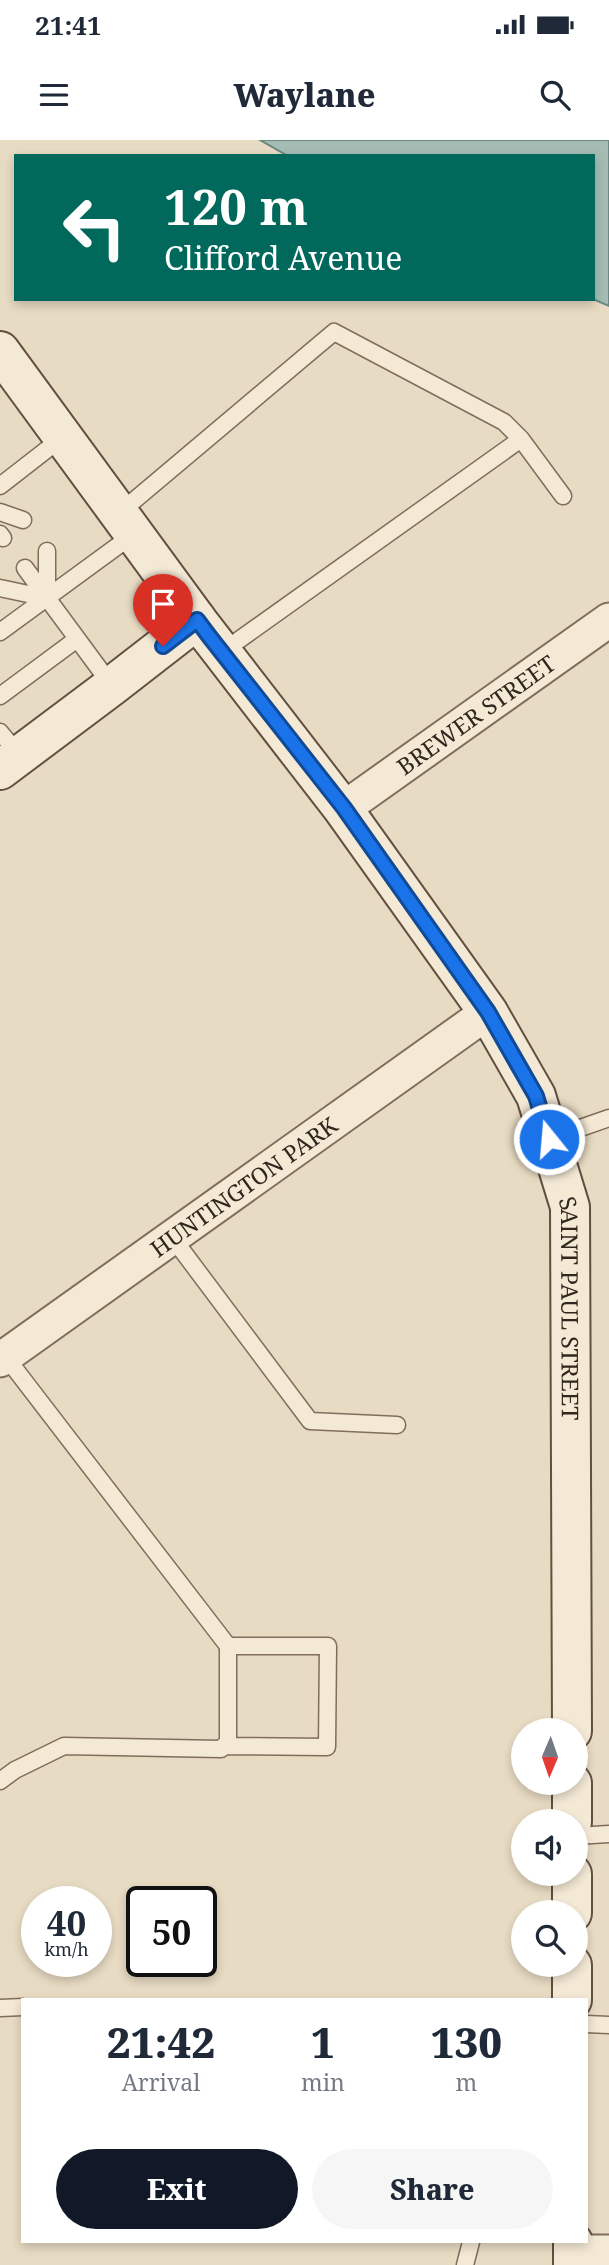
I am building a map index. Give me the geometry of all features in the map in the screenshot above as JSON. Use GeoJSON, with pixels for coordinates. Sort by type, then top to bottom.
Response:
{"type":"FeatureCollection","features":[{"type":"Feature","properties":{"kind":"main road","name":"SAINT PAUL STREET"},"geometry":{"type":"LineString","coordinates":[[0,351],[197,620],[344,808],[488,1012],[536,1096],[570,1207],[572,1718]]}},
{"type":"Feature","properties":{"kind":"main road"},"geometry":{"type":"LineString","coordinates":[[6,753],[112,686],[197,620]]}},
{"type":"Feature","properties":{"kind":"main road"},"geometry":{"type":"LineString","coordinates":[[572,1977],[572,1998]]}},
{"type":"Feature","properties":{"kind":"street","name":"BREWER STREET"},"geometry":{"type":"LineString","coordinates":[[344,808],[609,620]]}},
{"type":"Feature","properties":{"kind":"street","name":"HUNTINGTON PARK"},"geometry":{"type":"LineString","coordinates":[[2,1358],[488,1012]]}},
{"type":"Feature","properties":{"kind":"lane"},"geometry":{"type":"LineString","coordinates":[[0,632],[47,598],[334,332],[504,422],[521,439],[563,496]]}},
{"type":"Feature","properties":{"kind":"lane"},"geometry":{"type":"LineString","coordinates":[[0,486],[63,437]]}},
{"type":"Feature","properties":{"kind":"lane"},"geometry":{"type":"LineString","coordinates":[[222,652],[521,439]]}},
{"type":"Feature","properties":{"kind":"lane"},"geometry":{"type":"LineString","coordinates":[[0,512],[23,520]]}},
{"type":"Feature","properties":{"kind":"lane"},"geometry":{"type":"LineString","coordinates":[[47,551],[47,598]]}},
{"type":"Feature","properties":{"kind":"lane"},"geometry":{"type":"LineString","coordinates":[[25,568],[112,686]]}},
{"type":"Feature","properties":{"kind":"lane"},"geometry":{"type":"LineString","coordinates":[[0,588],[47,598]]}},
{"type":"Feature","properties":{"kind":"lane"},"geometry":{"type":"LineString","coordinates":[[0,696],[77,639]]}},
{"type":"Feature","properties":{"kind":"lane"},"geometry":{"type":"LineString","coordinates":[[549,1139],[609,1118]]}},
{"type":"Feature","properties":{"kind":"lane"},"geometry":{"type":"LineString","coordinates":[[172,1237],[310,1421],[397,1426]]}},
{"type":"Feature","properties":{"kind":"lane"},"geometry":{"type":"LineString","coordinates":[[2,1358],[228,1646],[226,1746]]}},
{"type":"Feature","properties":{"kind":"lane"},"geometry":{"type":"LineString","coordinates":[[0,1781],[21,1766],[64,1746],[221,1749],[226,1746],[327,1747],[328,1646],[228,1646]]}},
{"type":"Feature","properties":{"kind":"lane"},"geometry":{"type":"LineString","coordinates":[[588,1835],[609,1834]]}},
{"type":"Feature","properties":{"kind":"lane"},"geometry":{"type":"LineString","coordinates":[[0,2008],[21,2007]]}},
{"type":"Feature","properties":{"kind":"lane"},"geometry":{"type":"LineString","coordinates":[[588,2024],[609,2025]]}},
{"type":"Feature","properties":{"kind":"lane"},"geometry":{"type":"LineString","coordinates":[[465,2265],[471,2243]]}},
{"type":"Feature","properties":{"kind":"shaded area"},"geometry":{"type":"Polygon","coordinates":[[[260,140],[609,140],[609,306],[595,300],[595,154],[284,154],[260,140]]]}},
{"type":"Feature","properties":{"kind":"route"},"geometry":{"type":"LineString","coordinates":[[163,646],[197,620],[344,808],[488,1012],[536,1096],[549,1139]]}}]}
